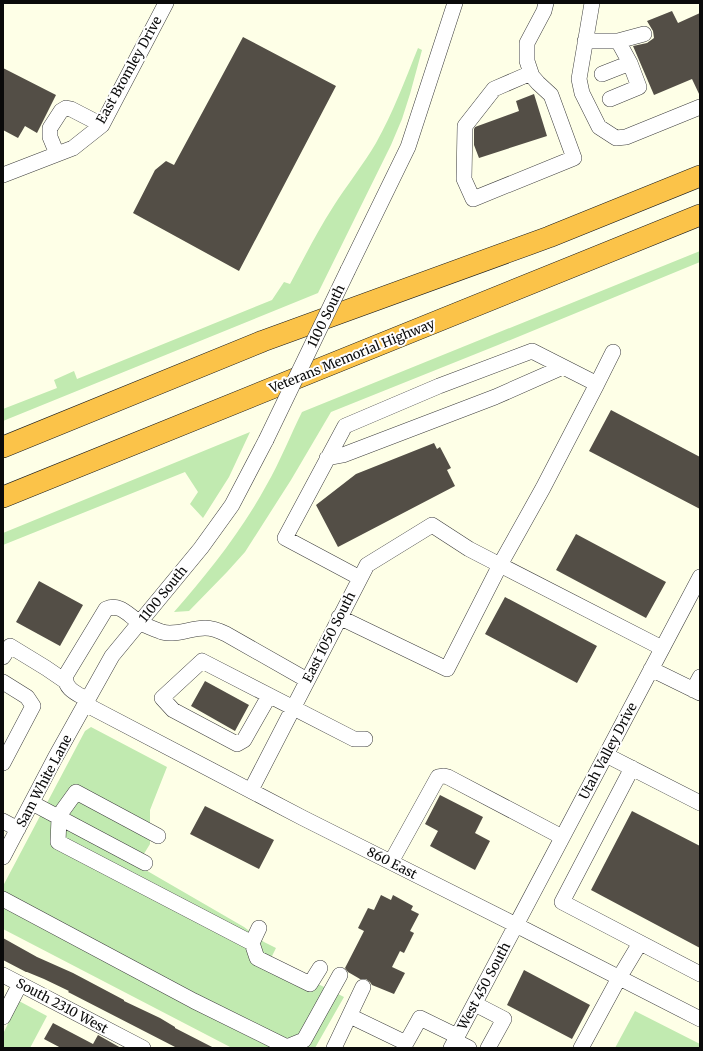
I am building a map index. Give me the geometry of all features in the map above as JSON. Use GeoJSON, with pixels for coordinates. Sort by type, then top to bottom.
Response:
{"type":"FeatureCollection","features":[{"type":"Feature","properties":{"kind":"highway"},"geometry":{"type":"LineString","coordinates":[[3,447],[263,341],[549,237],[700,176]]}},
{"type":"Feature","properties":{"kind":"highway","name":"Veterans Memorial Highway"},"geometry":{"type":"LineString","coordinates":[[3,497],[700,215]]}},
{"type":"Feature","properties":{"kind":"street","name":"East Bromley Drive"},"geometry":{"type":"LineString","coordinates":[[3,175],[73,148],[102,125],[166,3]]}},
{"type":"Feature","properties":{"kind":"street","name":"1100 South"},"geometry":{"type":"LineString","coordinates":[[87,702],[112,656],[201,548],[232,505],[266,440],[408,147],[455,3]]}},
{"type":"Feature","properties":{"kind":"street"},"geometry":{"type":"LineString","coordinates":[[531,73],[494,89],[465,126],[464,179],[473,199],[574,158],[551,95],[538,83],[531,73],[527,61],[527,43],[544,11],[546,3]]}},
{"type":"Feature","properties":{"kind":"street"},"geometry":{"type":"LineString","coordinates":[[592,3],[579,79],[582,93],[599,127],[616,138],[626,137],[700,107]]}},
{"type":"Feature","properties":{"kind":"street"},"geometry":{"type":"LineString","coordinates":[[585,41],[618,41],[644,34]]}},
{"type":"Feature","properties":{"kind":"street"},"geometry":{"type":"LineString","coordinates":[[610,99],[639,87],[630,63],[618,41]]}},
{"type":"Feature","properties":{"kind":"street"},"geometry":{"type":"LineString","coordinates":[[602,74],[630,63]]}},
{"type":"Feature","properties":{"kind":"street"},"geometry":{"type":"LineString","coordinates":[[57,154],[50,137],[50,128],[61,111],[66,108],[71,109],[102,125]]}},
{"type":"Feature","properties":{"kind":"street"},"geometry":{"type":"LineString","coordinates":[[360,578],[285,538],[345,426],[446,383],[532,351],[597,384]]}},
{"type":"Feature","properties":{"kind":"street"},"geometry":{"type":"LineString","coordinates":[[340,617],[447,669],[500,565],[543,488],[613,352]]}},
{"type":"Feature","properties":{"kind":"street"},"geometry":{"type":"LineString","coordinates":[[327,458],[343,455],[488,399],[563,367]]}},
{"type":"Feature","properties":{"kind":"street","name":"East 1050 South"},"geometry":{"type":"LineString","coordinates":[[251,790],[367,565],[432,525],[469,549],[500,565]]}},
{"type":"Feature","properties":{"kind":"street"},"geometry":{"type":"LineString","coordinates":[[500,565],[662,648]]}},
{"type":"Feature","properties":{"kind":"street","name":"Utah Valley Drive"},"geometry":{"type":"LineString","coordinates":[[516,925],[699,581]]}},
{"type":"Feature","properties":{"kind":"street"},"geometry":{"type":"LineString","coordinates":[[65,681],[66,675],[106,609],[109,608],[122,609],[140,623],[163,632],[172,633],[206,628],[215,629],[307,680]]}},
{"type":"Feature","properties":{"kind":"street","name":"860 East"},"geometry":{"type":"LineString","coordinates":[[3,657],[10,646],[65,681],[67,687],[87,702],[303,818],[700,1019]]}},
{"type":"Feature","properties":{"kind":"street"},"geometry":{"type":"LineString","coordinates":[[269,696],[244,740],[237,744],[173,710],[162,698],[202,661],[354,740],[365,739]]}},
{"type":"Feature","properties":{"kind":"street"},"geometry":{"type":"LineString","coordinates":[[651,669],[698,687]]}},
{"type":"Feature","properties":{"kind":"street"},"geometry":{"type":"LineString","coordinates":[[3,682],[27,697],[33,706],[3,764]]}},
{"type":"Feature","properties":{"kind":"street","name":"Sam White Lane"},"geometry":{"type":"LineString","coordinates":[[3,857],[87,702]]}},
{"type":"Feature","properties":{"kind":"street"},"geometry":{"type":"LineString","coordinates":[[606,755],[700,803]]}},
{"type":"Feature","properties":{"kind":"street"},"geometry":{"type":"LineString","coordinates":[[632,768],[562,902],[700,974]]}},
{"type":"Feature","properties":{"kind":"street"},"geometry":{"type":"LineString","coordinates":[[391,862],[438,777],[444,776],[562,837]]}},
{"type":"Feature","properties":{"kind":"street"},"geometry":{"type":"LineString","coordinates":[[158,836],[76,792],[59,818],[58,842],[252,943]]}},
{"type":"Feature","properties":{"kind":"street"},"geometry":{"type":"LineString","coordinates":[[32,803],[145,863]]}},
{"type":"Feature","properties":{"kind":"street"},"geometry":{"type":"LineString","coordinates":[[3,822],[18,829]]}},
{"type":"Feature","properties":{"kind":"street"},"geometry":{"type":"LineString","coordinates":[[3,899],[194,1001],[287,1047],[304,1040],[340,976]]}},
{"type":"Feature","properties":{"kind":"street","name":"West 450 South"},"geometry":{"type":"LineString","coordinates":[[454,1042],[516,925]]}},
{"type":"Feature","properties":{"kind":"street"},"geometry":{"type":"LineString","coordinates":[[259,928],[252,943],[257,958],[329,994]]}},
{"type":"Feature","properties":{"kind":"street"},"geometry":{"type":"LineString","coordinates":[[581,1048],[640,943]]}},
{"type":"Feature","properties":{"kind":"street"},"geometry":{"type":"LineString","coordinates":[[310,984],[320,968]]}},
{"type":"Feature","properties":{"kind":"street","name":"South 2310 West"},"geometry":{"type":"LineString","coordinates":[[3,975],[135,1046]]}},
{"type":"Feature","properties":{"kind":"street"},"geometry":{"type":"LineString","coordinates":[[3,1017],[20,984]]}},
{"type":"Feature","properties":{"kind":"street"},"geometry":{"type":"LineString","coordinates":[[334,1048],[363,987]]}},
{"type":"Feature","properties":{"kind":"street"},"geometry":{"type":"LineString","coordinates":[[475,1004],[504,1019],[488,1048]]}},
{"type":"Feature","properties":{"kind":"street"},"geometry":{"type":"LineString","coordinates":[[350,1016],[406,1043],[420,1018],[454,1042],[469,1048]]}},
{"type":"Feature","properties":{"kind":"green space"},"geometry":{"type":"Polygon","coordinates":[[[418,48],[422,50],[402,119],[391,145],[318,293],[3,421],[3,409],[57,388],[54,380],[74,371],[77,379],[272,300],[284,282],[290,284],[327,216],[366,159],[382,132],[418,48]]]}},
{"type":"Feature","properties":{"kind":"green space"},"geometry":{"type":"Polygon","coordinates":[[[700,251],[700,262],[331,412],[291,480],[245,552],[189,611],[174,612],[211,567],[246,520],[271,477],[302,412],[700,251]]]}},
{"type":"Feature","properties":{"kind":"green space"},"geometry":{"type":"Polygon","coordinates":[[[250,432],[229,477],[203,518],[190,504],[198,492],[185,472],[3,545],[3,533],[250,432]]]}},
{"type":"Feature","properties":{"kind":"green space"},"geometry":{"type":"Polygon","coordinates":[[[91,727],[167,767],[150,810],[150,844],[137,865],[244,927],[264,942],[276,948],[270,960],[344,997],[315,1048],[232,1048],[3,929],[3,886],[85,731],[91,727]]]}},
{"type":"Feature","properties":{"kind":"green space"},"geometry":{"type":"Polygon","coordinates":[[[19,1001],[47,1016],[30,1048],[3,1048],[3,1034],[19,1001]]]}},
{"type":"Feature","properties":{"kind":"green space"},"geometry":{"type":"Polygon","coordinates":[[[635,1011],[700,1044],[700,1048],[615,1048],[635,1011]]]}},
{"type":"Feature","properties":{"kind":"building"},"geometry":{"type":"Polygon","coordinates":[[[672,11],[678,23],[700,13],[700,96],[692,79],[654,95],[633,46],[647,43],[654,38],[653,31],[647,21],[672,11]]]}},
{"type":"Feature","properties":{"kind":"building"},"geometry":{"type":"Polygon","coordinates":[[[243,37],[336,86],[239,271],[133,213],[155,170],[166,161],[174,165],[243,37]]]}},
{"type":"Feature","properties":{"kind":"building"},"geometry":{"type":"Polygon","coordinates":[[[3,68],[56,95],[37,133],[25,126],[18,138],[3,130],[3,68]]]}},
{"type":"Feature","properties":{"kind":"building"},"geometry":{"type":"Polygon","coordinates":[[[534,94],[547,136],[479,158],[474,145],[475,127],[519,111],[516,101],[534,94]]]}},
{"type":"Feature","properties":{"kind":"building"},"geometry":{"type":"Polygon","coordinates":[[[611,410],[700,457],[700,509],[589,451],[611,410]]]}},
{"type":"Feature","properties":{"kind":"building"},"geometry":{"type":"Polygon","coordinates":[[[434,443],[437,449],[440,447],[451,468],[447,470],[455,486],[338,547],[316,505],[356,474],[434,443]]]}},
{"type":"Feature","properties":{"kind":"building"},"geometry":{"type":"Polygon","coordinates":[[[576,534],[666,582],[646,618],[556,570],[576,534]]]}},
{"type":"Feature","properties":{"kind":"building"},"geometry":{"type":"Polygon","coordinates":[[[39,581],[83,605],[60,646],[16,622],[39,581]]]}},
{"type":"Feature","properties":{"kind":"building"},"geometry":{"type":"Polygon","coordinates":[[[505,597],[597,646],[577,683],[485,634],[505,597]]]}},
{"type":"Feature","properties":{"kind":"building"},"geometry":{"type":"Polygon","coordinates":[[[205,681],[249,705],[235,731],[191,706],[205,681]]]}},
{"type":"Feature","properties":{"kind":"building"},"geometry":{"type":"Polygon","coordinates":[[[440,795],[483,817],[475,833],[490,841],[475,870],[430,846],[438,831],[425,824],[440,795]]]}},
{"type":"Feature","properties":{"kind":"building"},"geometry":{"type":"Polygon","coordinates":[[[205,806],[274,840],[259,869],[190,834],[205,806]]]}},
{"type":"Feature","properties":{"kind":"building"},"geometry":{"type":"Polygon","coordinates":[[[632,811],[700,846],[700,948],[591,890],[632,811]]]}},
{"type":"Feature","properties":{"kind":"building"},"geometry":{"type":"Polygon","coordinates":[[[381,895],[391,900],[393,895],[413,906],[411,910],[419,914],[410,931],[414,933],[404,953],[400,951],[392,967],[405,973],[394,994],[372,985],[366,979],[360,979],[348,972],[345,968],[364,931],[358,928],[368,908],[374,910],[381,895]]]}},
{"type":"Feature","properties":{"kind":"building"},"geometry":{"type":"Polygon","coordinates":[[[3,938],[37,957],[73,973],[124,1001],[160,1018],[175,1028],[214,1048],[177,1048],[68,992],[69,991],[26,972],[3,960],[3,938]]]}},
{"type":"Feature","properties":{"kind":"building"},"geometry":{"type":"Polygon","coordinates":[[[524,970],[590,1005],[572,1039],[507,1005],[524,970]]]}},
{"type":"Feature","properties":{"kind":"building"},"geometry":{"type":"Polygon","coordinates":[[[53,1023],[93,1044],[98,1035],[121,1048],[61,1048],[44,1039],[53,1023]]]}}]}
